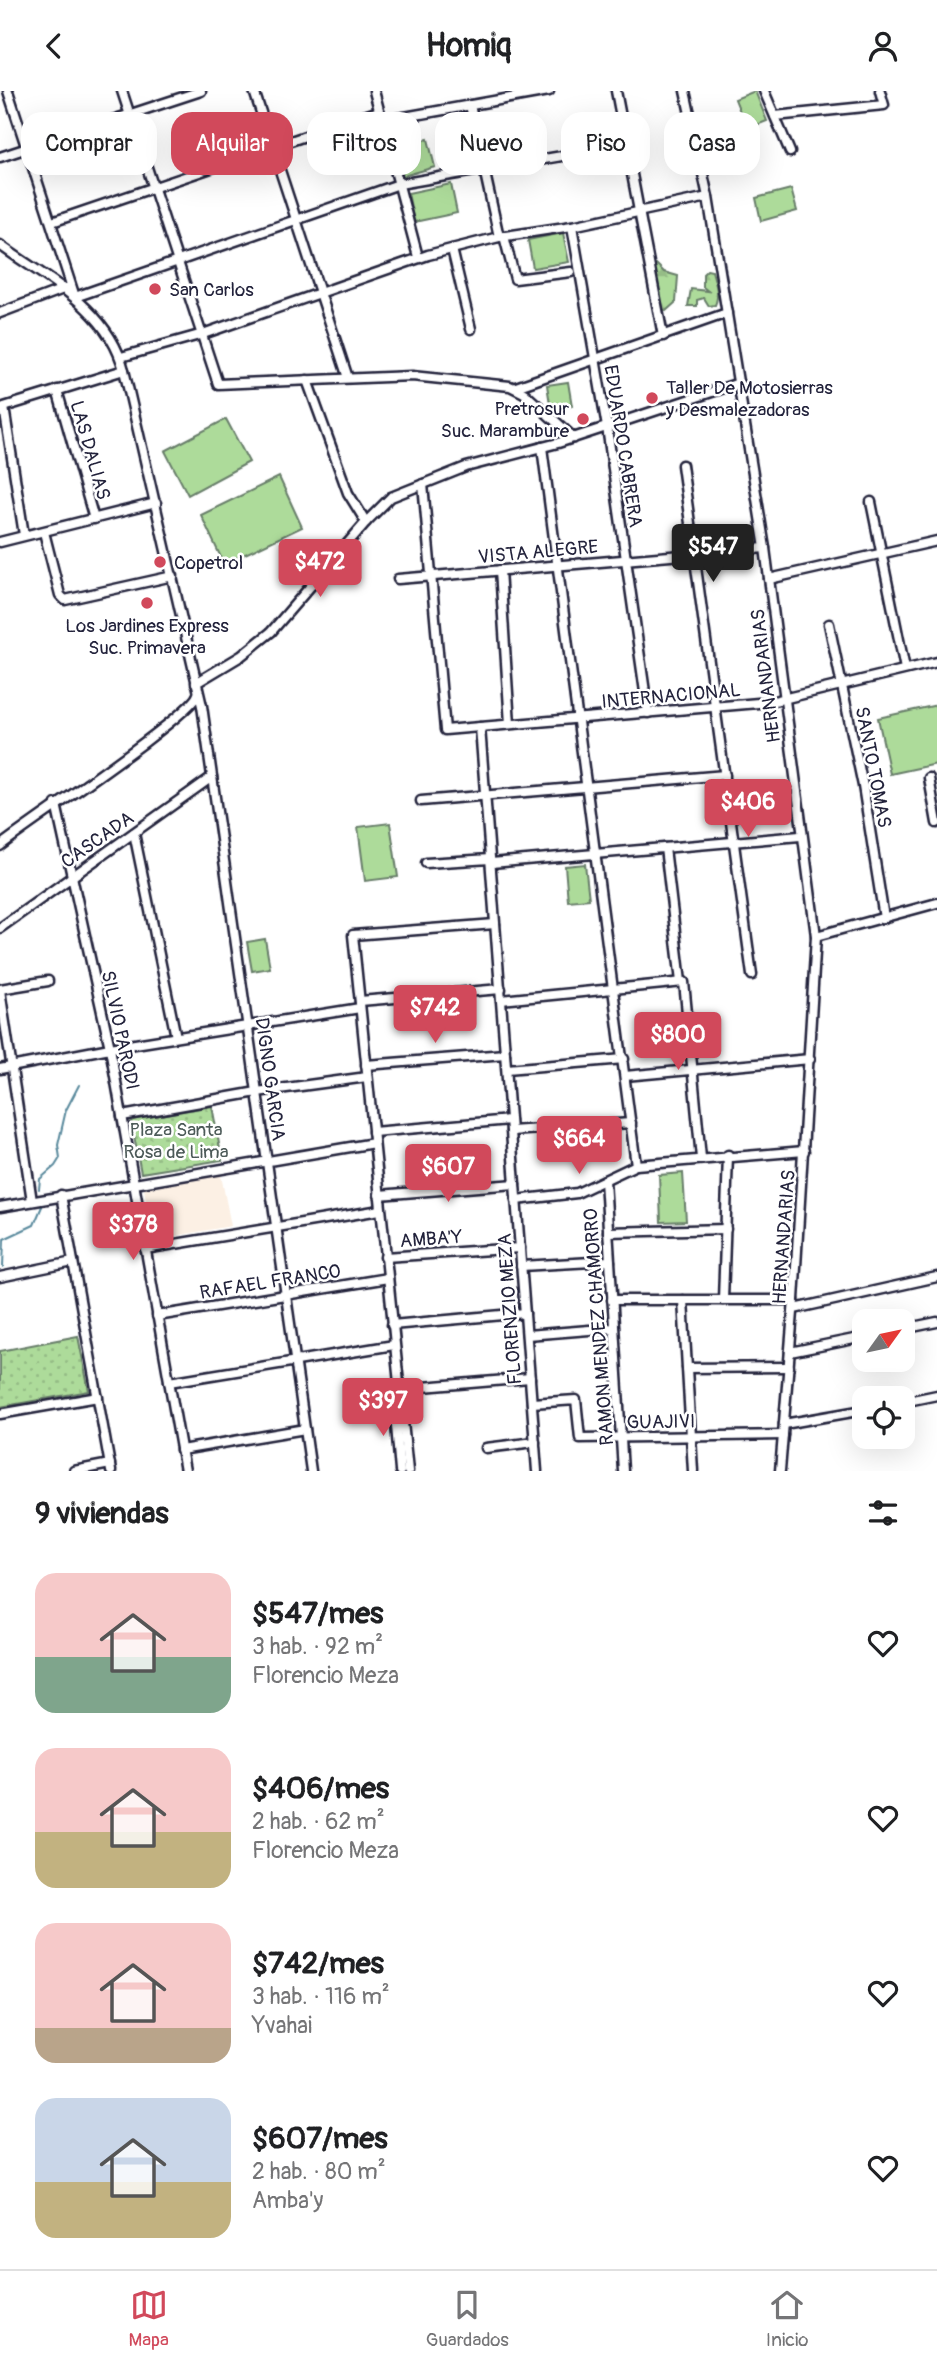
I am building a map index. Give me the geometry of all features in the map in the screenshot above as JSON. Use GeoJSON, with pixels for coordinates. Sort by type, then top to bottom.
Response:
{"type":"FeatureCollection","features":[{"type":"Feature","properties":{"kind":"street"},"geometry":{"type":"LineString","coordinates":[[8,91],[21,130]]}},
{"type":"Feature","properties":{"kind":"street"},"geometry":{"type":"LineString","coordinates":[[122,91],[129,112]]}},
{"type":"Feature","properties":{"kind":"street"},"geometry":{"type":"LineString","coordinates":[[136,112],[201,91]]}},
{"type":"Feature","properties":{"kind":"street"},"geometry":{"type":"LineString","coordinates":[[254,91],[261,112]]}},
{"type":"Feature","properties":{"kind":"street"},"geometry":{"type":"LineString","coordinates":[[293,139],[379,111],[374,91]]}},
{"type":"Feature","properties":{"kind":"street"},"geometry":{"type":"LineString","coordinates":[[421,114],[550,91]]}},
{"type":"Feature","properties":{"kind":"street"},"geometry":{"type":"LineString","coordinates":[[616,91],[620,112]]}},
{"type":"Feature","properties":{"kind":"street","name":"HERNANDARIAS"},"geometry":{"type":"LineString","coordinates":[[685,91],[708,197],[765,548],[800,836],[816,936],[794,1304],[780,1471]]}},
{"type":"Feature","properties":{"kind":"street"},"geometry":{"type":"LineString","coordinates":[[764,91],[790,152]]}},
{"type":"Feature","properties":{"kind":"street"},"geometry":{"type":"LineString","coordinates":[[775,116],[884,105],[880,91]]}},
{"type":"Feature","properties":{"kind":"street"},"geometry":{"type":"LineString","coordinates":[[470,105],[472,112]]}},
{"type":"Feature","properties":{"kind":"street"},"geometry":{"type":"LineString","coordinates":[[0,157],[21,150]]}},
{"type":"Feature","properties":{"kind":"street"},"geometry":{"type":"LineString","coordinates":[[36,175],[75,297],[399,184],[454,175]]}},
{"type":"Feature","properties":{"kind":"street"},"geometry":{"type":"LineString","coordinates":[[150,175],[218,384],[412,376],[516,387],[727,313]]}},
{"type":"Feature","properties":{"kind":"street"},"geometry":{"type":"LineString","coordinates":[[52,222],[189,175]]}},
{"type":"Feature","properties":{"kind":"street"},"geometry":{"type":"LineString","coordinates":[[281,175],[348,378]]}},
{"type":"Feature","properties":{"kind":"street"},"geometry":{"type":"LineString","coordinates":[[397,175],[418,257]]}},
{"type":"Feature","properties":{"kind":"street"},"geometry":{"type":"LineString","coordinates":[[485,175],[515,279],[571,272]]}},
{"type":"Feature","properties":{"kind":"street"},"geometry":{"type":"LineString","coordinates":[[632,175],[663,336]]}},
{"type":"Feature","properties":{"kind":"street"},"geometry":{"type":"LineString","coordinates":[[121,357],[203,334],[418,257],[501,237],[572,226],[708,197]]}},
{"type":"Feature","properties":{"kind":"street","name":"EDUARDO CABRERA"},"geometry":{"type":"LineString","coordinates":[[572,226],[607,427],[648,713]]}},
{"type":"Feature","properties":{"kind":"street"},"geometry":{"type":"LineString","coordinates":[[0,238],[56,279],[62,288]]}},
{"type":"Feature","properties":{"kind":"street"},"geometry":{"type":"LineString","coordinates":[[0,245],[62,288]]}},
{"type":"Feature","properties":{"kind":"street"},"geometry":{"type":"LineString","coordinates":[[452,249],[471,329]]}},
{"type":"Feature","properties":{"kind":"street"},"geometry":{"type":"LineString","coordinates":[[0,313],[62,288],[69,275]]}},
{"type":"Feature","properties":{"kind":"street","name":"DIGNO GARCIA"},"geometry":{"type":"LineString","coordinates":[[62,288],[75,297],[111,336],[121,357],[197,687],[311,1471]]}},
{"type":"Feature","properties":{"kind":"street"},"geometry":{"type":"LineString","coordinates":[[24,535],[4,408],[124,370]]}},
{"type":"Feature","properties":{"kind":"street"},"geometry":{"type":"LineString","coordinates":[[307,380],[348,493],[366,521]]}},
{"type":"Feature","properties":{"kind":"street"},"geometry":{"type":"LineString","coordinates":[[0,846],[188,709],[198,697],[197,687],[271,632],[366,521],[391,497],[493,459],[574,438],[739,383]]}},
{"type":"Feature","properties":{"kind":"street"},"geometry":{"type":"LineString","coordinates":[[516,387],[574,438]]}},
{"type":"Feature","properties":{"kind":"street","name":"LAS DALIAS"},"geometry":{"type":"LineString","coordinates":[[57,390],[94,519]]}},
{"type":"Feature","properties":{"kind":"street"},"geometry":{"type":"LineString","coordinates":[[542,447],[589,785],[636,1165]]}},
{"type":"Feature","properties":{"kind":"street"},"geometry":{"type":"LineString","coordinates":[[682,465],[752,975]]}},
{"type":"Feature","properties":{"kind":"street"},"geometry":{"type":"LineString","coordinates":[[423,484],[431,576]]}},
{"type":"Feature","properties":{"kind":"street"},"geometry":{"type":"LineString","coordinates":[[871,502],[905,670]]}},
{"type":"Feature","properties":{"kind":"street"},"geometry":{"type":"LineString","coordinates":[[0,542],[156,503]]}},
{"type":"Feature","properties":{"kind":"street"},"geometry":{"type":"LineString","coordinates":[[44,531],[60,595],[65,600],[173,576]]}},
{"type":"Feature","properties":{"kind":"street"},"geometry":{"type":"LineString","coordinates":[[769,579],[937,541]]}},
{"type":"Feature","properties":{"kind":"street","name":"VISTA ALEGRE"},"geometry":{"type":"LineString","coordinates":[[398,579],[765,548]]}},
{"type":"Feature","properties":{"kind":"street"},"geometry":{"type":"LineString","coordinates":[[500,570],[509,724]]}},
{"type":"Feature","properties":{"kind":"street","name":"INTERNACIONAL"},"geometry":{"type":"LineString","coordinates":[[431,576],[445,730],[715,708],[784,699],[937,662]]}},
{"type":"Feature","properties":{"kind":"street","name":"SANTO TOMAS"},"geometry":{"type":"LineString","coordinates":[[829,624],[863,786],[884,918]]}},
{"type":"Feature","properties":{"kind":"street","name":"FLORENZIO MEZA"},"geometry":{"type":"LineString","coordinates":[[480,727],[537,1471]]}},
{"type":"Feature","properties":{"kind":"street"},"geometry":{"type":"LineString","coordinates":[[421,801],[725,775]]}},
{"type":"Feature","properties":{"kind":"street","name":"CASCADA"},"geometry":{"type":"LineString","coordinates":[[0,928],[212,777]]}},
{"type":"Feature","properties":{"kind":"street"},"geometry":{"type":"LineString","coordinates":[[929,778],[937,823]]}},
{"type":"Feature","properties":{"kind":"street","name":"SILVIO PARODI"},"geometry":{"type":"LineString","coordinates":[[56,804],[110,1048],[185,1471]]}},
{"type":"Feature","properties":{"kind":"street"},"geometry":{"type":"LineString","coordinates":[[134,833],[176,1037]]}},
{"type":"Feature","properties":{"kind":"street"},"geometry":{"type":"LineString","coordinates":[[426,863],[598,854],[800,836]]}},
{"type":"Feature","properties":{"kind":"street"},"geometry":{"type":"LineString","coordinates":[[665,848],[681,982],[684,982],[701,1158]]}},
{"type":"Feature","properties":{"kind":"street"},"geometry":{"type":"LineString","coordinates":[[816,936],[937,903]]}},
{"type":"Feature","properties":{"kind":"street"},"geometry":{"type":"LineString","coordinates":[[408,1471],[353,935],[495,924]]}},
{"type":"Feature","properties":{"kind":"street"},"geometry":{"type":"LineString","coordinates":[[32,1201],[0,989],[48,981]]}},
{"type":"Feature","properties":{"kind":"street"},"geometry":{"type":"LineString","coordinates":[[501,1000],[681,982]]}},
{"type":"Feature","properties":{"kind":"street"},"geometry":{"type":"LineString","coordinates":[[0,1069],[360,1005],[501,989]]}},
{"type":"Feature","properties":{"kind":"street"},"geometry":{"type":"LineString","coordinates":[[366,1065],[506,1054]]}},
{"type":"Feature","properties":{"kind":"street"},"geometry":{"type":"LineString","coordinates":[[507,1069],[624,1059]]}},
{"type":"Feature","properties":{"kind":"street"},"geometry":{"type":"LineString","coordinates":[[625,1076],[810,1059]]}},
{"type":"Feature","properties":{"kind":"street"},"geometry":{"type":"LineString","coordinates":[[122,1117],[257,1092],[367,1077]]}},
{"type":"Feature","properties":{"kind":"street"},"geometry":{"type":"LineString","coordinates":[[373,1132],[510,1120]]}},
{"type":"Feature","properties":{"kind":"street"},"geometry":{"type":"LineString","coordinates":[[511,1131],[631,1123]]}},
{"type":"Feature","properties":{"kind":"street"},"geometry":{"type":"LineString","coordinates":[[0,1207],[133,1182],[374,1143]]}},
{"type":"Feature","properties":{"kind":"street"},"geometry":{"type":"LineString","coordinates":[[516,1200],[568,1195],[636,1165],[728,1155],[804,1151]]}},
{"type":"Feature","properties":{"kind":"street"},"geometry":{"type":"LineString","coordinates":[[723,1300],[728,1155]]}},
{"type":"Feature","properties":{"kind":"street","name":"RAMON MENDEZ CHAMORRO"},"geometry":{"type":"LineString","coordinates":[[605,1180],[623,1471]]}},
{"type":"Feature","properties":{"kind":"street"},"geometry":{"type":"LineString","coordinates":[[379,1195],[515,1184]]}},
{"type":"Feature","properties":{"kind":"street"},"geometry":{"type":"LineString","coordinates":[[61,1195],[111,1467],[74,1471]]}},
{"type":"Feature","properties":{"kind":"street"},"geometry":{"type":"LineString","coordinates":[[145,1249],[380,1210]]}},
{"type":"Feature","properties":{"kind":"street"},"geometry":{"type":"LineString","coordinates":[[608,1232],[726,1229]]}},
{"type":"Feature","properties":{"kind":"street","name":"AMBA'Y"},"geometry":{"type":"LineString","coordinates":[[385,1257],[520,1248]]}},
{"type":"Feature","properties":{"kind":"street"},"geometry":{"type":"LineString","coordinates":[[521,1266],[610,1261]]}},
{"type":"Feature","properties":{"kind":"street"},"geometry":{"type":"LineString","coordinates":[[0,1277],[73,1262]]}},
{"type":"Feature","properties":{"kind":"street"},"geometry":{"type":"LineString","coordinates":[[612,1300],[723,1300],[794,1304],[937,1277]]}},
{"type":"Feature","properties":{"kind":"street","name":"RAFAEL FRANCO"},"geometry":{"type":"LineString","coordinates":[[157,1315],[387,1278]]}},
{"type":"Feature","properties":{"kind":"street"},"geometry":{"type":"LineString","coordinates":[[683,1300],[692,1471]]}},
{"type":"Feature","properties":{"kind":"street"},"geometry":{"type":"LineString","coordinates":[[392,1325],[525,1313]]}},
{"type":"Feature","properties":{"kind":"street"},"geometry":{"type":"LineString","coordinates":[[915,1327],[937,1322]]}},
{"type":"Feature","properties":{"kind":"street"},"geometry":{"type":"LineString","coordinates":[[527,1335],[614,1328]]}},
{"type":"Feature","properties":{"kind":"street"},"geometry":{"type":"LineString","coordinates":[[790,1352],[852,1339]]}},
{"type":"Feature","properties":{"kind":"street"},"geometry":{"type":"LineString","coordinates":[[169,1382],[394,1345]]}},
{"type":"Feature","properties":{"kind":"street"},"geometry":{"type":"LineString","coordinates":[[687,1368],[789,1367]]}},
{"type":"Feature","properties":{"kind":"street"},"geometry":{"type":"LineString","coordinates":[[399,1393],[530,1378]]}},
{"type":"Feature","properties":{"kind":"street"},"geometry":{"type":"LineString","coordinates":[[399,1393],[394,1403],[400,1471]]}},
{"type":"Feature","properties":{"kind":"street"},"geometry":{"type":"LineString","coordinates":[[915,1400],[937,1395]]}},
{"type":"Feature","properties":{"kind":"street"},"geometry":{"type":"LineString","coordinates":[[0,1414],[98,1397]]}},
{"type":"Feature","properties":{"kind":"street","name":"GUAJIVI"},"geometry":{"type":"LineString","coordinates":[[532,1403],[576,1400],[580,1438],[783,1435]]}},
{"type":"Feature","properties":{"kind":"street"},"geometry":{"type":"LineString","coordinates":[[784,1424],[852,1412]]}},
{"type":"Feature","properties":{"kind":"street"},"geometry":{"type":"LineString","coordinates":[[181,1450],[305,1429]]}},
{"type":"Feature","properties":{"kind":"street"},"geometry":{"type":"LineString","coordinates":[[486,1448],[535,1442]]}},
{"type":"Feature","properties":{"kind":"shaded area"},"geometry":{"type":"Polygon","coordinates":[[[221,1175],[231,1226],[153,1240],[144,1189],[221,1175]]]}},
{"type":"Feature","properties":{"kind":"green space"},"geometry":{"type":"Polygon","coordinates":[[[755,91],[767,121],[760,124],[760,112],[740,112],[735,99],[755,91]]]}},
{"type":"Feature","properties":{"kind":"green space"},"geometry":{"type":"Polygon","coordinates":[[[428,139],[435,167],[421,171],[421,141],[428,139]]]}},
{"type":"Feature","properties":{"kind":"green space"},"geometry":{"type":"Polygon","coordinates":[[[451,184],[457,213],[414,222],[408,193],[451,184]]]}},
{"type":"Feature","properties":{"kind":"green space"},"geometry":{"type":"Polygon","coordinates":[[[791,189],[797,211],[761,221],[756,198],[791,189]]]}},
{"type":"Feature","properties":{"kind":"green space"},"geometry":{"type":"Polygon","coordinates":[[[563,233],[569,262],[533,268],[528,240],[563,233]]]}},
{"type":"Feature","properties":{"kind":"green space"},"geometry":{"type":"Polygon","coordinates":[[[656,264],[664,272],[678,276],[676,302],[666,311],[661,308],[652,267],[656,264]]]}},
{"type":"Feature","properties":{"kind":"green space"},"geometry":{"type":"Polygon","coordinates":[[[707,270],[712,271],[716,284],[715,305],[709,306],[704,298],[697,300],[697,306],[688,306],[691,289],[708,291],[703,287],[703,274],[707,270]]]}},
{"type":"Feature","properties":{"kind":"green space"},"geometry":{"type":"Polygon","coordinates":[[[568,382],[572,406],[551,410],[547,385],[568,382]]]}},
{"type":"Feature","properties":{"kind":"green space"},"geometry":{"type":"Polygon","coordinates":[[[226,419],[249,462],[188,495],[165,451],[226,419]]]}},
{"type":"Feature","properties":{"kind":"green space"},"geometry":{"type":"Polygon","coordinates":[[[279,477],[302,527],[224,564],[201,515],[279,477]]]}},
{"type":"Feature","properties":{"kind":"green space"},"geometry":{"type":"Polygon","coordinates":[[[937,705],[937,764],[890,774],[878,718],[937,705]]]}},
{"type":"Feature","properties":{"kind":"green space"},"geometry":{"type":"Polygon","coordinates":[[[390,823],[398,877],[365,881],[358,827],[390,823]]]}},
{"type":"Feature","properties":{"kind":"green space"},"geometry":{"type":"Polygon","coordinates":[[[585,864],[589,899],[568,901],[565,866],[585,864]]]}},
{"type":"Feature","properties":{"kind":"green space"},"geometry":{"type":"Polygon","coordinates":[[[265,939],[270,968],[252,971],[247,942],[265,939]]]}},
{"type":"Feature","properties":{"kind":"green space","name":"Plaza Santa Rosa de Lima"},"geometry":{"type":"Polygon","coordinates":[[[212,1106],[222,1160],[141,1173],[131,1120],[212,1106]]]}},
{"type":"Feature","properties":{"kind":"green space"},"geometry":{"type":"Polygon","coordinates":[[[683,1173],[686,1221],[661,1222],[659,1175],[683,1173]]]}},
{"type":"Feature","properties":{"kind":"green space"},"geometry":{"type":"Polygon","coordinates":[[[78,1336],[89,1391],[0,1407],[0,1351],[78,1336]]]}},
{"type":"Feature","properties":{"kind":"waterway"},"geometry":{"type":"LineString","coordinates":[[39,1189],[40,1179],[60,1158],[58,1145],[66,1110],[79,1085]]}},
{"type":"Feature","properties":{"kind":"waterway"},"geometry":{"type":"LineString","coordinates":[[3,1267],[4,1239],[34,1225],[43,1204]]}},
{"type":"Feature","properties":{"kind":"place","name":"San Carlos"},"geometry":{"type":"Point","coordinates":[155,289]}},
{"type":"Feature","properties":{"kind":"place","name":"Taller De Motosierras y Desmalezadoras"},"geometry":{"type":"Point","coordinates":[652,398]}},
{"type":"Feature","properties":{"kind":"place","name":"Pretrosur Suc. Marambure"},"geometry":{"type":"Point","coordinates":[583,419]}},
{"type":"Feature","properties":{"kind":"place","name":"Copetrol"},"geometry":{"type":"Point","coordinates":[160,562]}},
{"type":"Feature","properties":{"kind":"place","name":"Los Jardines Express Suc. Primavera"},"geometry":{"type":"Point","coordinates":[147,603]}}]}
